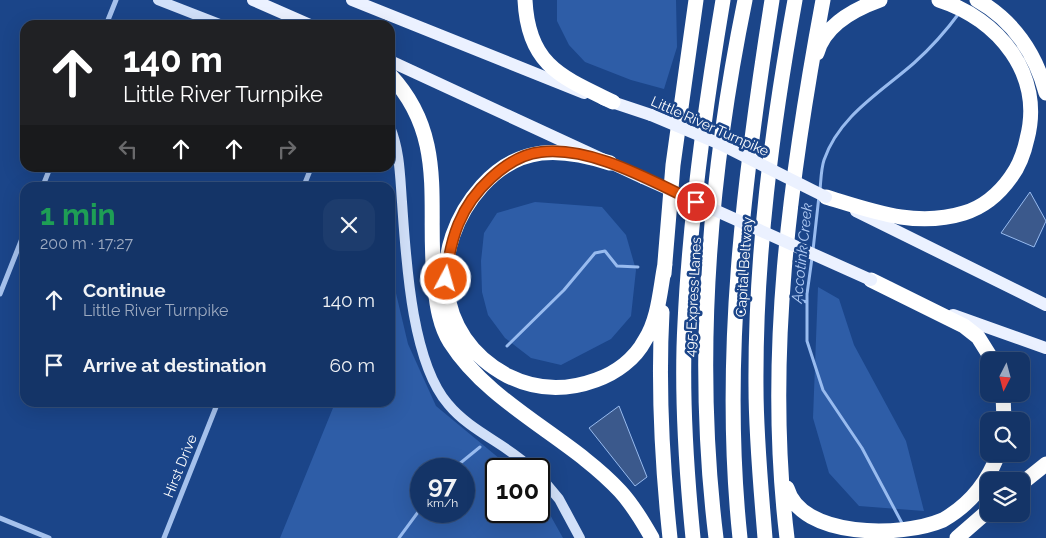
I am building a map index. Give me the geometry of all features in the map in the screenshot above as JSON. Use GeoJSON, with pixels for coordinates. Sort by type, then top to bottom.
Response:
{"type":"FeatureCollection","features":[{"type":"Feature","properties":{"kind":"highway"},"geometry":{"type":"LineString","coordinates":[[525,0],[527,26],[542,58],[564,79],[613,102]]}},
{"type":"Feature","properties":{"kind":"highway"},"geometry":{"type":"LineString","coordinates":[[690,0],[690,40]]}},
{"type":"Feature","properties":{"kind":"highway"},"geometry":{"type":"LineString","coordinates":[[670,538],[663,465],[660,346],[673,165],[696,0]]}},
{"type":"Feature","properties":{"kind":"highway"},"geometry":{"type":"LineString","coordinates":[[693,538],[684,396],[685,324],[698,159],[723,0]]}},
{"type":"Feature","properties":{"kind":"highway","name":"495 Express Lanes"},"geometry":{"type":"LineString","coordinates":[[716,538],[708,450],[707,309],[724,122],[745,0]]}},
{"type":"Feature","properties":{"kind":"highway"},"geometry":{"type":"LineString","coordinates":[[740,538],[735,457],[736,294],[747,188],[772,0]]}},
{"type":"Feature","properties":{"kind":"highway","name":"Capital Beltway"},"geometry":{"type":"LineString","coordinates":[[765,538],[756,388],[759,278],[775,117],[795,0]]}},
{"type":"Feature","properties":{"kind":"highway"},"geometry":{"type":"LineString","coordinates":[[787,538],[779,430],[783,286],[790,203],[806,88],[822,0]]}},
{"type":"Feature","properties":{"kind":"highway"},"geometry":{"type":"LineString","coordinates":[[806,88],[818,49],[827,34],[847,15],[880,0]]}},
{"type":"Feature","properties":{"kind":"highway"},"geometry":{"type":"LineString","coordinates":[[826,197],[876,216],[931,219],[964,214],[987,202],[1014,173],[1023,158],[1032,113],[1030,94],[1020,64],[1000,37],[982,20],[968,11],[939,0]]}},
{"type":"Feature","properties":{"kind":"highway"},"geometry":{"type":"LineString","coordinates":[[977,0],[1012,26],[1033,58],[1046,93]]}},
{"type":"Feature","properties":{"kind":"highway"},"geometry":{"type":"LineString","coordinates":[[395,81],[412,103],[422,122],[427,140],[432,192],[434,277],[437,306],[449,340],[472,369],[493,388],[608,479],[639,516],[652,538]]}},
{"type":"Feature","properties":{"kind":"highway"},"geometry":{"type":"LineString","coordinates":[[610,163],[587,156],[541,152],[518,158],[501,168],[483,184],[467,204],[455,227],[449,253],[446,279],[450,309],[460,333],[473,351],[494,368],[515,379],[537,386],[562,388],[581,385],[603,377],[624,364],[638,352],[653,323],[665,264]]}},
{"type":"Feature","properties":{"kind":"highway"},"geometry":{"type":"LineString","coordinates":[[871,280],[964,326],[978,337],[987,352]]}},
{"type":"Feature","properties":{"kind":"highway"},"geometry":{"type":"LineString","coordinates":[[779,430],[784,477],[794,507],[804,518],[819,526],[837,532],[859,535],[892,535],[922,529],[942,521],[970,500],[995,462]]}},
{"type":"Feature","properties":{"kind":"highway"},"geometry":{"type":"LineString","coordinates":[[1030,477],[1046,464]]}},
{"type":"Feature","properties":{"kind":"highway"},"geometry":{"type":"LineString","coordinates":[[957,538],[980,517]]}},
{"type":"Feature","properties":{"kind":"main road"},"geometry":{"type":"LineString","coordinates":[[253,0],[299,20]]}},
{"type":"Feature","properties":{"kind":"main road","name":"Little River Turnpike"},"geometry":{"type":"LineString","coordinates":[[352,0],[565,87],[651,115],[720,144],[826,197]]}},
{"type":"Feature","properties":{"kind":"main road"},"geometry":{"type":"LineString","coordinates":[[395,63],[610,163],[871,280],[952,315],[1046,348]]}},
{"type":"Feature","properties":{"kind":"main road"},"geometry":{"type":"LineString","coordinates":[[876,216],[1046,305]]}},
{"type":"Feature","properties":{"kind":"street"},"geometry":{"type":"LineString","coordinates":[[108,20],[116,0]]}},
{"type":"Feature","properties":{"kind":"street"},"geometry":{"type":"LineString","coordinates":[[158,0],[209,20]]}},
{"type":"Feature","properties":{"kind":"street"},"geometry":{"type":"LineString","coordinates":[[395,144],[398,154],[411,298],[432,380],[444,399],[457,414],[473,427],[505,446],[519,458]]}},
{"type":"Feature","properties":{"kind":"street"},"geometry":{"type":"LineString","coordinates":[[0,294],[20,244]]}},
{"type":"Feature","properties":{"kind":"street","name":"Hirst Drive"},"geometry":{"type":"LineString","coordinates":[[164,538],[216,407]]}},
{"type":"Feature","properties":{"kind":"street"},"geometry":{"type":"LineString","coordinates":[[550,488],[559,499],[580,538]]}},
{"type":"Feature","properties":{"kind":"street"},"geometry":{"type":"LineString","coordinates":[[0,518],[49,538]]}},
{"type":"Feature","properties":{"kind":"shaded area"},"geometry":{"type":"Polygon","coordinates":[[[557,0],[676,0],[677,47],[664,89],[631,80],[585,62],[569,45],[557,21],[557,0]]]}},
{"type":"Feature","properties":{"kind":"shaded area"},"geometry":{"type":"Polygon","coordinates":[[[1030,192],[1046,221],[1034,247],[1001,233],[1030,192]]]}},
{"type":"Feature","properties":{"kind":"shaded area"},"geometry":{"type":"Polygon","coordinates":[[[535,202],[602,207],[626,235],[636,270],[631,316],[611,339],[561,365],[531,358],[505,338],[488,315],[482,292],[481,261],[484,233],[497,213],[535,202]]]}},
{"type":"Feature","properties":{"kind":"shaded area"},"geometry":{"type":"Polygon","coordinates":[[[818,287],[839,299],[854,345],[906,441],[924,511],[859,506],[829,473],[813,418],[818,287]]]}},
{"type":"Feature","properties":{"kind":"shaded area"},"geometry":{"type":"Polygon","coordinates":[[[395,289],[408,344],[436,406],[499,458],[485,458],[485,523],[550,523],[550,515],[563,538],[280,538],[333,407],[395,407],[395,289]]]}},
{"type":"Feature","properties":{"kind":"shaded area"},"geometry":{"type":"Polygon","coordinates":[[[619,406],[647,477],[635,486],[589,428],[619,406]]]}},
{"type":"Feature","properties":{"kind":"waterway","name":"Accotink Creek"},"geometry":{"type":"LineString","coordinates":[[820,190],[824,160],[840,130],[862,106],[927,51],[960,12]]}},
{"type":"Feature","properties":{"kind":"waterway","name":"Accotink Creek"},"geometry":{"type":"LineString","coordinates":[[813,250],[819,196]]}},
{"type":"Feature","properties":{"kind":"waterway"},"geometry":{"type":"LineString","coordinates":[[507,346],[564,290],[595,253],[605,251],[617,266],[638,267]]}},
{"type":"Feature","properties":{"kind":"waterway","name":"Accotink Creek"},"geometry":{"type":"LineString","coordinates":[[812,258],[807,294],[807,341],[823,390],[862,448],[903,525]]}},
{"type":"Feature","properties":{"kind":"waterway"},"geometry":{"type":"LineString","coordinates":[[798,300],[807,302]]}},
{"type":"Feature","properties":{"kind":"waterway"},"geometry":{"type":"LineString","coordinates":[[466,458],[480,447]]}},
{"type":"Feature","properties":{"kind":"waterway"},"geometry":{"type":"LineString","coordinates":[[399,538],[410,523]]}},
{"type":"Feature","properties":{"kind":"route"},"geometry":{"type":"LineString","coordinates":[[446,279],[455,227],[467,204],[483,184],[501,168],[518,158],[541,152],[587,156],[610,163],[696,202]]}}]}
